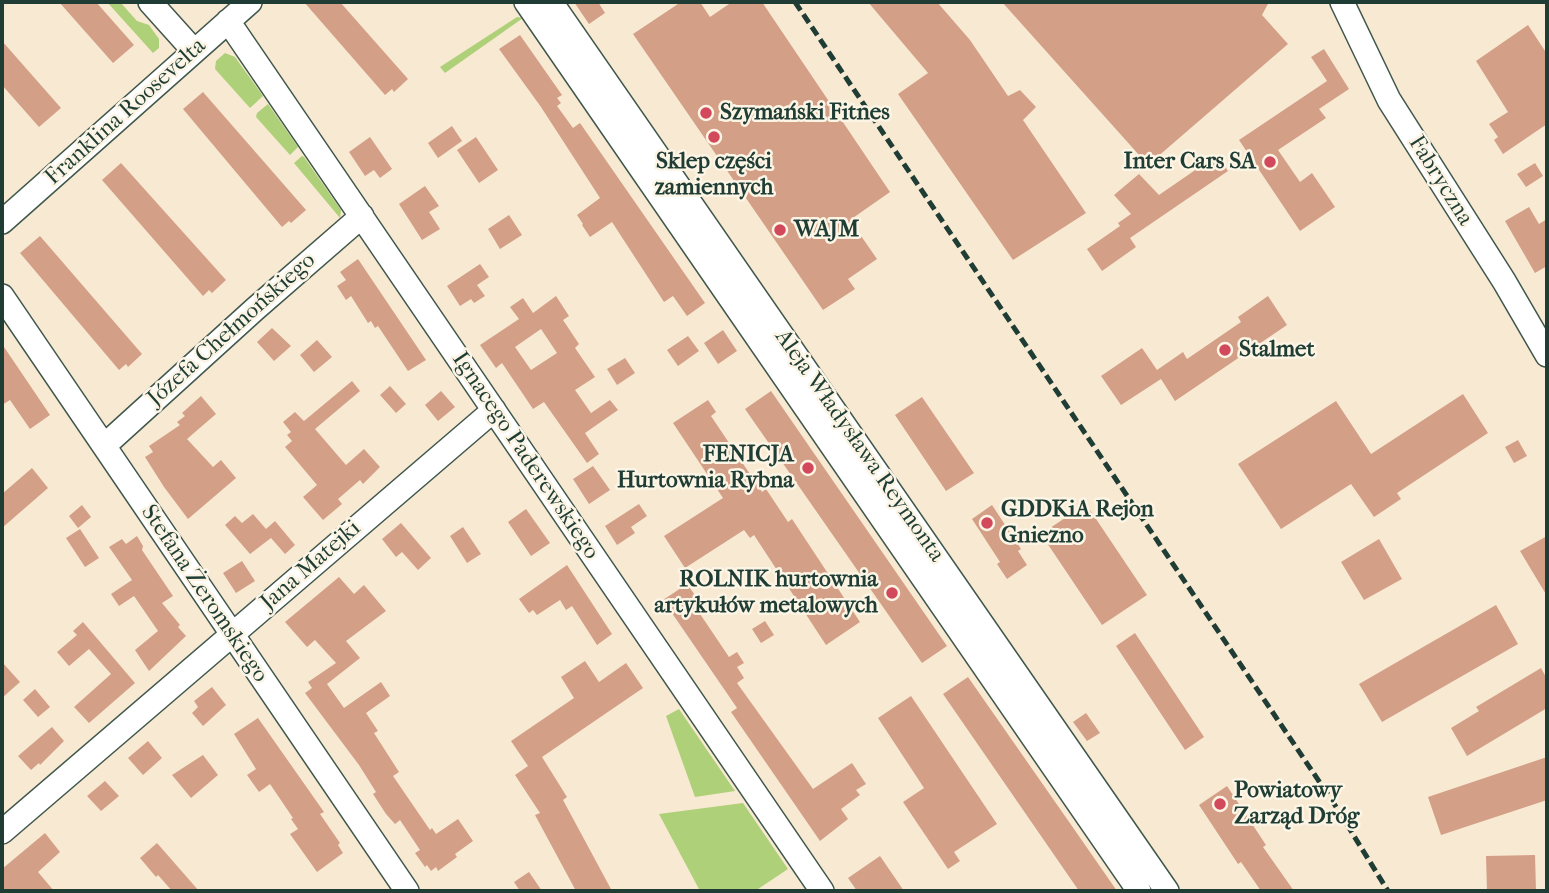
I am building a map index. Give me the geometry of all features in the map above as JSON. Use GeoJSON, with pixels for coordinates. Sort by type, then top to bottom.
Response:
{"type":"FeatureCollection","features":[{"type":"Feature","properties":{"kind":"street"},"geometry":{"type":"LineString","coordinates":[[150,2],[194,51]]}},
{"type":"Feature","properties":{"kind":"street","name":"Franklina Roosevelta"},"geometry":{"type":"LineString","coordinates":[[2,222],[250,2]]}},
{"type":"Feature","properties":{"kind":"street","name":"Aleja Władysława Reymonta"},"geometry":{"type":"LineString","coordinates":[[526,2],[1139,891]]}},
{"type":"Feature","properties":{"kind":"street","name":"Aleja Władysława Reymonta"},"geometry":{"type":"LineString","coordinates":[[551,2],[1167,891]]}},
{"type":"Feature","properties":{"kind":"street","name":"Fabryczna"},"geometry":{"type":"LineString","coordinates":[[1342,2],[1389,100],[1497,270],[1547,355]]}},
{"type":"Feature","properties":{"kind":"street","name":"Ignacego Paderewskiego"},"geometry":{"type":"LineString","coordinates":[[228,21],[822,891]]}},
{"type":"Feature","properties":{"kind":"street","name":"Józefa Chełmońskiego"},"geometry":{"type":"LineString","coordinates":[[104,446],[362,216]]}},
{"type":"Feature","properties":{"kind":"street","name":"Stefana Żeromskiego"},"geometry":{"type":"LineString","coordinates":[[2,296],[407,891]]}},
{"type":"Feature","properties":{"kind":"street","name":"Jana Matejki"},"geometry":{"type":"LineString","coordinates":[[2,832],[494,410]]}},
{"type":"Feature","properties":{"kind":"green space"},"geometry":{"type":"Polygon","coordinates":[[[107,2],[120,2],[137,21],[149,25],[159,39],[159,48],[153,53],[107,2]]]}},
{"type":"Feature","properties":{"kind":"green space"},"geometry":{"type":"Polygon","coordinates":[[[517,17],[523,18],[445,73],[440,67],[517,17]]]}},
{"type":"Feature","properties":{"kind":"green space"},"geometry":{"type":"Polygon","coordinates":[[[225,53],[235,57],[263,96],[250,108],[215,69],[216,61],[225,53]]]}},
{"type":"Feature","properties":{"kind":"green space"},"geometry":{"type":"Polygon","coordinates":[[[268,104],[298,147],[290,155],[256,117],[268,104]]]}},
{"type":"Feature","properties":{"kind":"green space"},"geometry":{"type":"Polygon","coordinates":[[[302,156],[341,210],[340,218],[294,163],[302,156]]]}},
{"type":"Feature","properties":{"kind":"green space"},"geometry":{"type":"Polygon","coordinates":[[[679,709],[735,791],[695,797],[666,716],[679,709]]]}},
{"type":"Feature","properties":{"kind":"green space"},"geometry":{"type":"Polygon","coordinates":[[[743,803],[788,869],[755,891],[700,891],[659,814],[743,803]]]}},
{"type":"Feature","properties":{"kind":"building"},"geometry":{"type":"Polygon","coordinates":[[[59,2],[96,2],[134,45],[113,63],[59,2]]]}},
{"type":"Feature","properties":{"kind":"building"},"geometry":{"type":"Polygon","coordinates":[[[304,2],[340,2],[408,79],[394,92],[392,89],[385,95],[304,2]]]}},
{"type":"Feature","properties":{"kind":"building"},"geometry":{"type":"Polygon","coordinates":[[[574,2],[598,2],[605,13],[589,24],[574,2]]]}},
{"type":"Feature","properties":{"kind":"building"},"geometry":{"type":"Polygon","coordinates":[[[681,2],[700,2],[710,17],[732,2],[762,2],[890,192],[850,220],[877,259],[848,279],[855,289],[823,310],[633,34],[681,2]]]}},
{"type":"Feature","properties":{"kind":"building"},"geometry":{"type":"Polygon","coordinates":[[[868,2],[937,2],[970,40],[1008,96],[1020,90],[1036,107],[1023,120],[1086,213],[1013,260],[898,94],[928,73],[868,2]]]}},
{"type":"Feature","properties":{"kind":"building"},"geometry":{"type":"Polygon","coordinates":[[[1002,2],[1269,2],[1262,15],[1288,44],[1148,165],[1002,2]]]}},
{"type":"Feature","properties":{"kind":"building"},"geometry":{"type":"Polygon","coordinates":[[[1528,25],[1547,54],[1547,124],[1503,154],[1494,140],[1498,137],[1489,124],[1508,112],[1476,61],[1528,25]]]}},
{"type":"Feature","properties":{"kind":"building"},"geometry":{"type":"Polygon","coordinates":[[[520,35],[562,95],[557,98],[561,103],[557,106],[573,128],[580,123],[705,303],[687,316],[673,296],[664,302],[612,222],[590,237],[582,225],[577,215],[600,198],[541,107],[499,49],[520,35]]]}},
{"type":"Feature","properties":{"kind":"building"},"geometry":{"type":"Polygon","coordinates":[[[2,41],[61,108],[39,127],[2,85],[2,41]]]}},
{"type":"Feature","properties":{"kind":"building","name":"Inter Cars SA"},"geometry":{"type":"Polygon","coordinates":[[[1324,49],[1349,89],[1319,109],[1326,118],[1278,150],[1300,182],[1312,173],[1335,207],[1300,231],[1239,140],[1327,81],[1311,57],[1324,49]]]}},
{"type":"Feature","properties":{"kind":"building"},"geometry":{"type":"Polygon","coordinates":[[[203,92],[306,210],[291,223],[289,221],[282,227],[183,109],[203,92]]]}},
{"type":"Feature","properties":{"kind":"building"},"geometry":{"type":"Polygon","coordinates":[[[452,126],[462,141],[438,158],[428,143],[452,126]]]}},
{"type":"Feature","properties":{"kind":"building"},"geometry":{"type":"Polygon","coordinates":[[[370,137],[392,169],[380,178],[374,170],[365,176],[349,152],[370,137]]]}},
{"type":"Feature","properties":{"kind":"building"},"geometry":{"type":"Polygon","coordinates":[[[476,137],[498,170],[479,183],[457,150],[476,137]]]}},
{"type":"Feature","properties":{"kind":"building"},"geometry":{"type":"Polygon","coordinates":[[[1217,155],[1228,171],[1130,238],[1136,247],[1102,271],[1087,249],[1120,226],[1118,223],[1131,214],[1114,195],[1139,174],[1159,195],[1217,155]]]}},
{"type":"Feature","properties":{"kind":"building"},"geometry":{"type":"Polygon","coordinates":[[[121,163],[226,280],[212,293],[209,290],[203,296],[102,180],[121,163]]]}},
{"type":"Feature","properties":{"kind":"building"},"geometry":{"type":"Polygon","coordinates":[[[1535,163],[1543,176],[1526,187],[1517,174],[1535,163]]]}},
{"type":"Feature","properties":{"kind":"building"},"geometry":{"type":"Polygon","coordinates":[[[425,186],[439,206],[429,212],[440,229],[422,240],[399,204],[425,186]]]}},
{"type":"Feature","properties":{"kind":"building"},"geometry":{"type":"Polygon","coordinates":[[[1529,207],[1539,224],[1547,219],[1547,266],[1535,273],[1505,221],[1529,207]]]}},
{"type":"Feature","properties":{"kind":"building"},"geometry":{"type":"Polygon","coordinates":[[[509,215],[522,235],[500,249],[488,229],[509,215]]]}},
{"type":"Feature","properties":{"kind":"building"},"geometry":{"type":"Polygon","coordinates":[[[40,236],[142,354],[128,367],[126,364],[119,370],[20,253],[40,236]]]}},
{"type":"Feature","properties":{"kind":"building"},"geometry":{"type":"Polygon","coordinates":[[[358,259],[426,360],[408,371],[378,326],[375,328],[371,321],[368,323],[351,296],[346,300],[337,286],[346,280],[340,272],[358,259]]]}},
{"type":"Feature","properties":{"kind":"building"},"geometry":{"type":"Polygon","coordinates":[[[480,264],[489,277],[477,285],[485,296],[474,303],[471,299],[460,306],[447,286],[480,264]]]}},
{"type":"Feature","properties":{"kind":"building"},"geometry":{"type":"Polygon","coordinates":[[[556,296],[569,316],[563,320],[579,344],[575,348],[595,377],[575,390],[591,413],[610,400],[618,410],[585,433],[599,454],[587,463],[544,402],[533,409],[502,363],[496,368],[480,345],[519,319],[510,307],[523,298],[533,313],[556,296]],[[541,329],[515,347],[531,370],[557,353],[541,329]]]}},
{"type":"Feature","properties":{"kind":"building","name":"Stalmet"},"geometry":{"type":"Polygon","coordinates":[[[1268,296],[1287,325],[1175,401],[1161,379],[1121,405],[1101,376],[1142,348],[1157,370],[1183,352],[1187,359],[1241,322],[1238,317],[1268,296]]]}},
{"type":"Feature","properties":{"kind":"building"},"geometry":{"type":"Polygon","coordinates":[[[272,328],[291,346],[274,361],[257,342],[272,328]]]}},
{"type":"Feature","properties":{"kind":"building"},"geometry":{"type":"Polygon","coordinates":[[[723,330],[737,351],[718,364],[704,343],[723,330]]]}},
{"type":"Feature","properties":{"kind":"building"},"geometry":{"type":"Polygon","coordinates":[[[688,336],[699,351],[678,366],[667,350],[688,336]]]}},
{"type":"Feature","properties":{"kind":"building"},"geometry":{"type":"Polygon","coordinates":[[[317,340],[332,357],[314,372],[300,355],[317,340]]]}},
{"type":"Feature","properties":{"kind":"building"},"geometry":{"type":"Polygon","coordinates":[[[2,344],[50,415],[30,429],[10,400],[2,405],[2,344]]]}},
{"type":"Feature","properties":{"kind":"building"},"geometry":{"type":"Polygon","coordinates":[[[625,358],[635,373],[617,385],[607,369],[625,358]]]}},
{"type":"Feature","properties":{"kind":"building"},"geometry":{"type":"Polygon","coordinates":[[[352,381],[360,391],[315,429],[346,465],[364,449],[380,467],[363,484],[360,480],[338,499],[342,504],[323,520],[303,497],[317,485],[285,447],[292,441],[287,435],[291,432],[283,422],[295,412],[304,421],[352,381]]]}},
{"type":"Feature","properties":{"kind":"building"},"geometry":{"type":"Polygon","coordinates":[[[390,386],[406,404],[396,413],[380,395],[390,386]]]}},
{"type":"Feature","properties":{"kind":"building"},"geometry":{"type":"Polygon","coordinates":[[[441,391],[455,407],[438,421],[425,405],[441,391]]]}},
{"type":"Feature","properties":{"kind":"building"},"geometry":{"type":"Polygon","coordinates":[[[771,391],[947,646],[922,663],[745,409],[771,391]]]}},
{"type":"Feature","properties":{"kind":"building"},"geometry":{"type":"Polygon","coordinates":[[[1463,394],[1488,433],[1397,493],[1401,499],[1374,517],[1351,484],[1281,529],[1238,464],[1336,401],[1371,454],[1463,394]]]}},
{"type":"Feature","properties":{"kind":"building"},"geometry":{"type":"Polygon","coordinates":[[[201,396],[216,414],[187,439],[213,467],[221,460],[236,478],[188,519],[145,457],[153,452],[149,446],[180,425],[177,422],[185,416],[182,413],[201,396]]]}},
{"type":"Feature","properties":{"kind":"building"},"geometry":{"type":"Polygon","coordinates":[[[922,397],[974,473],[946,491],[895,415],[922,397]]]}},
{"type":"Feature","properties":{"kind":"building"},"geometry":{"type":"Polygon","coordinates":[[[708,400],[716,412],[711,416],[762,492],[766,489],[788,522],[792,519],[860,622],[826,645],[754,535],[750,538],[744,530],[685,568],[664,536],[723,498],[673,423],[708,400]]]}},
{"type":"Feature","properties":{"kind":"building"},"geometry":{"type":"Polygon","coordinates":[[[1518,440],[1527,456],[1514,463],[1505,447],[1518,440]]]}},
{"type":"Feature","properties":{"kind":"building"},"geometry":{"type":"Polygon","coordinates":[[[593,466],[610,490],[589,504],[573,479],[593,466]]]}},
{"type":"Feature","properties":{"kind":"building"},"geometry":{"type":"Polygon","coordinates":[[[32,468],[48,488],[2,528],[2,494],[32,468]]]}},
{"type":"Feature","properties":{"kind":"building"},"geometry":{"type":"Polygon","coordinates":[[[639,504],[647,516],[631,527],[635,533],[617,545],[605,526],[639,504]]]}},
{"type":"Feature","properties":{"kind":"building"},"geometry":{"type":"Polygon","coordinates":[[[1086,504],[1147,595],[1102,625],[1041,534],[1086,504]]]}},
{"type":"Feature","properties":{"kind":"building"},"geometry":{"type":"Polygon","coordinates":[[[82,505],[91,517],[78,528],[69,516],[82,505]]]}},
{"type":"Feature","properties":{"kind":"building"},"geometry":{"type":"Polygon","coordinates":[[[992,505],[1021,549],[1018,551],[1027,565],[1007,579],[997,564],[1000,562],[972,519],[992,505]]]}},
{"type":"Feature","properties":{"kind":"building"},"geometry":{"type":"Polygon","coordinates":[[[526,509],[550,543],[531,556],[508,522],[526,509]]]}},
{"type":"Feature","properties":{"kind":"building"},"geometry":{"type":"Polygon","coordinates":[[[253,514],[266,529],[275,521],[295,545],[285,554],[271,538],[250,554],[225,525],[235,516],[242,523],[253,514]]]}},
{"type":"Feature","properties":{"kind":"building"},"geometry":{"type":"Polygon","coordinates":[[[401,523],[431,558],[418,570],[402,552],[396,557],[382,539],[401,523]]]}},
{"type":"Feature","properties":{"kind":"building"},"geometry":{"type":"Polygon","coordinates":[[[463,527],[481,554],[467,563],[450,536],[463,527]]]}},
{"type":"Feature","properties":{"kind":"building"},"geometry":{"type":"Polygon","coordinates":[[[80,529],[99,558],[85,567],[66,538],[80,529]]]}},
{"type":"Feature","properties":{"kind":"building"},"geometry":{"type":"Polygon","coordinates":[[[137,536],[143,546],[142,550],[173,596],[162,603],[186,636],[149,671],[135,650],[158,631],[134,596],[119,606],[111,594],[132,580],[109,547],[122,539],[126,544],[137,536]]]}},
{"type":"Feature","properties":{"kind":"building"},"geometry":{"type":"Polygon","coordinates":[[[1547,536],[1547,596],[1520,551],[1547,536]]]}},
{"type":"Feature","properties":{"kind":"building"},"geometry":{"type":"Polygon","coordinates":[[[1379,539],[1402,579],[1364,600],[1341,562],[1379,539]]]}},
{"type":"Feature","properties":{"kind":"building"},"geometry":{"type":"Polygon","coordinates":[[[242,561],[255,581],[236,593],[223,573],[242,561]]]}},
{"type":"Feature","properties":{"kind":"building"},"geometry":{"type":"Polygon","coordinates":[[[567,565],[612,634],[597,645],[572,606],[566,610],[560,600],[537,615],[533,610],[529,613],[519,599],[567,565]]]}},
{"type":"Feature","properties":{"kind":"building"},"geometry":{"type":"Polygon","coordinates":[[[339,577],[354,594],[364,585],[386,611],[346,641],[360,658],[327,684],[344,708],[381,682],[390,696],[366,713],[378,731],[374,733],[399,772],[393,776],[430,830],[432,828],[436,834],[458,819],[473,841],[438,871],[436,867],[431,871],[427,865],[425,867],[415,853],[420,850],[400,820],[395,824],[386,814],[359,765],[305,693],[312,688],[308,682],[336,663],[315,640],[307,647],[285,622],[339,577]]]}},
{"type":"Feature","properties":{"kind":"building"},"geometry":{"type":"Polygon","coordinates":[[[687,584],[697,598],[692,602],[729,657],[737,652],[744,663],[737,667],[744,678],[737,683],[813,789],[852,763],[866,784],[856,790],[860,795],[841,809],[848,819],[820,841],[731,712],[737,708],[663,600],[687,584]]]}},
{"type":"Feature","properties":{"kind":"building"},"geometry":{"type":"Polygon","coordinates":[[[1496,605],[1518,644],[1382,722],[1359,684],[1496,605]]]}},
{"type":"Feature","properties":{"kind":"building"},"geometry":{"type":"Polygon","coordinates":[[[765,621],[774,635],[761,643],[752,629],[765,621]]]}},
{"type":"Feature","properties":{"kind":"building"},"geometry":{"type":"Polygon","coordinates":[[[83,622],[135,683],[89,723],[74,707],[111,674],[89,649],[69,666],[57,652],[77,635],[73,631],[83,622]]]}},
{"type":"Feature","properties":{"kind":"building"},"geometry":{"type":"Polygon","coordinates":[[[1135,633],[1204,737],[1185,750],[1116,646],[1135,633]]]}},
{"type":"Feature","properties":{"kind":"building"},"geometry":{"type":"Polygon","coordinates":[[[585,661],[599,682],[626,663],[643,688],[542,757],[567,797],[563,800],[612,891],[576,891],[535,815],[540,813],[515,775],[528,766],[511,741],[574,698],[561,677],[585,661]]]}},
{"type":"Feature","properties":{"kind":"building"},"geometry":{"type":"Polygon","coordinates":[[[2,662],[20,682],[2,698],[2,662]]]}},
{"type":"Feature","properties":{"kind":"building"},"geometry":{"type":"Polygon","coordinates":[[[1541,668],[1547,679],[1547,708],[1467,756],[1451,728],[1479,711],[1476,707],[1541,668]]]}},
{"type":"Feature","properties":{"kind":"building"},"geometry":{"type":"Polygon","coordinates":[[[968,677],[1117,891],[1079,891],[943,694],[968,677]]]}},
{"type":"Feature","properties":{"kind":"building"},"geometry":{"type":"Polygon","coordinates":[[[212,687],[226,705],[203,726],[192,713],[198,707],[194,701],[212,687]]]}},
{"type":"Feature","properties":{"kind":"building"},"geometry":{"type":"Polygon","coordinates":[[[35,689],[50,707],[38,717],[23,700],[35,689]]]}},
{"type":"Feature","properties":{"kind":"building"},"geometry":{"type":"Polygon","coordinates":[[[911,696],[997,824],[954,852],[960,861],[948,869],[903,802],[924,788],[878,718],[911,696]]]}},
{"type":"Feature","properties":{"kind":"building"},"geometry":{"type":"Polygon","coordinates":[[[1086,713],[1100,733],[1087,741],[1073,722],[1086,713]]]}},
{"type":"Feature","properties":{"kind":"building"},"geometry":{"type":"Polygon","coordinates":[[[258,718],[324,812],[320,814],[340,843],[338,845],[343,853],[317,872],[290,834],[298,829],[270,784],[259,792],[247,775],[256,769],[234,734],[258,718]]]}},
{"type":"Feature","properties":{"kind":"building"},"geometry":{"type":"Polygon","coordinates":[[[52,727],[64,741],[40,765],[39,763],[31,770],[18,756],[52,727]]]}},
{"type":"Feature","properties":{"kind":"building"},"geometry":{"type":"Polygon","coordinates":[[[148,741],[162,758],[143,775],[128,758],[148,741]]]}},
{"type":"Feature","properties":{"kind":"building"},"geometry":{"type":"Polygon","coordinates":[[[203,755],[218,775],[191,798],[172,775],[203,755]]]}},
{"type":"Feature","properties":{"kind":"building"},"geometry":{"type":"Polygon","coordinates":[[[1547,757],[1547,800],[1441,835],[1428,797],[1547,757]]]}},
{"type":"Feature","properties":{"kind":"building"},"geometry":{"type":"Polygon","coordinates":[[[105,781],[119,796],[101,811],[87,796],[105,781]]]}},
{"type":"Feature","properties":{"kind":"building"},"geometry":{"type":"Polygon","coordinates":[[[1227,786],[1266,845],[1263,847],[1294,891],[1261,891],[1241,862],[1238,864],[1199,805],[1227,786]]]}},
{"type":"Feature","properties":{"kind":"building"},"geometry":{"type":"Polygon","coordinates":[[[45,833],[60,852],[38,872],[54,891],[6,891],[2,886],[2,869],[45,833]]]}},
{"type":"Feature","properties":{"kind":"building"},"geometry":{"type":"Polygon","coordinates":[[[157,843],[199,891],[172,891],[158,875],[156,877],[140,858],[157,843]]]}},
{"type":"Feature","properties":{"kind":"building"},"geometry":{"type":"Polygon","coordinates":[[[1535,855],[1536,891],[1487,891],[1486,856],[1535,855]]]}},
{"type":"Feature","properties":{"kind":"building"},"geometry":{"type":"Polygon","coordinates":[[[880,856],[904,891],[857,891],[848,878],[880,856]]]}},
{"type":"Feature","properties":{"kind":"building"},"geometry":{"type":"Polygon","coordinates":[[[529,872],[542,891],[520,891],[514,882],[529,872]]]}},
{"type":"Feature","properties":{"kind":"railway"},"geometry":{"type":"LineString","coordinates":[[795,2],[1333,802],[1388,891]]}},
{"type":"Feature","properties":{"kind":"place","name":"Szymański Fitnes"},"geometry":{"type":"Point","coordinates":[706,113]}},
{"type":"Feature","properties":{"kind":"place","name":"Sklep części zamiennych"},"geometry":{"type":"Point","coordinates":[714,137]}},
{"type":"Feature","properties":{"kind":"place","name":"Inter Cars SA"},"geometry":{"type":"Point","coordinates":[1270,162]}},
{"type":"Feature","properties":{"kind":"place","name":"WAJM"},"geometry":{"type":"Point","coordinates":[780,230]}},
{"type":"Feature","properties":{"kind":"place","name":"Stalmet"},"geometry":{"type":"Point","coordinates":[1225,350]}},
{"type":"Feature","properties":{"kind":"place","name":"FENICJA Hurtownia Rybna"},"geometry":{"type":"Point","coordinates":[808,468]}},
{"type":"Feature","properties":{"kind":"place","name":"GDDKiA Rejon Gniezno"},"geometry":{"type":"Point","coordinates":[987,523]}},
{"type":"Feature","properties":{"kind":"place","name":"ROLNIK hurtownia artykułów metalowych"},"geometry":{"type":"Point","coordinates":[892,593]}},
{"type":"Feature","properties":{"kind":"place","name":"Powiatowy Zarząd Dróg"},"geometry":{"type":"Point","coordinates":[1220,804]}}]}
